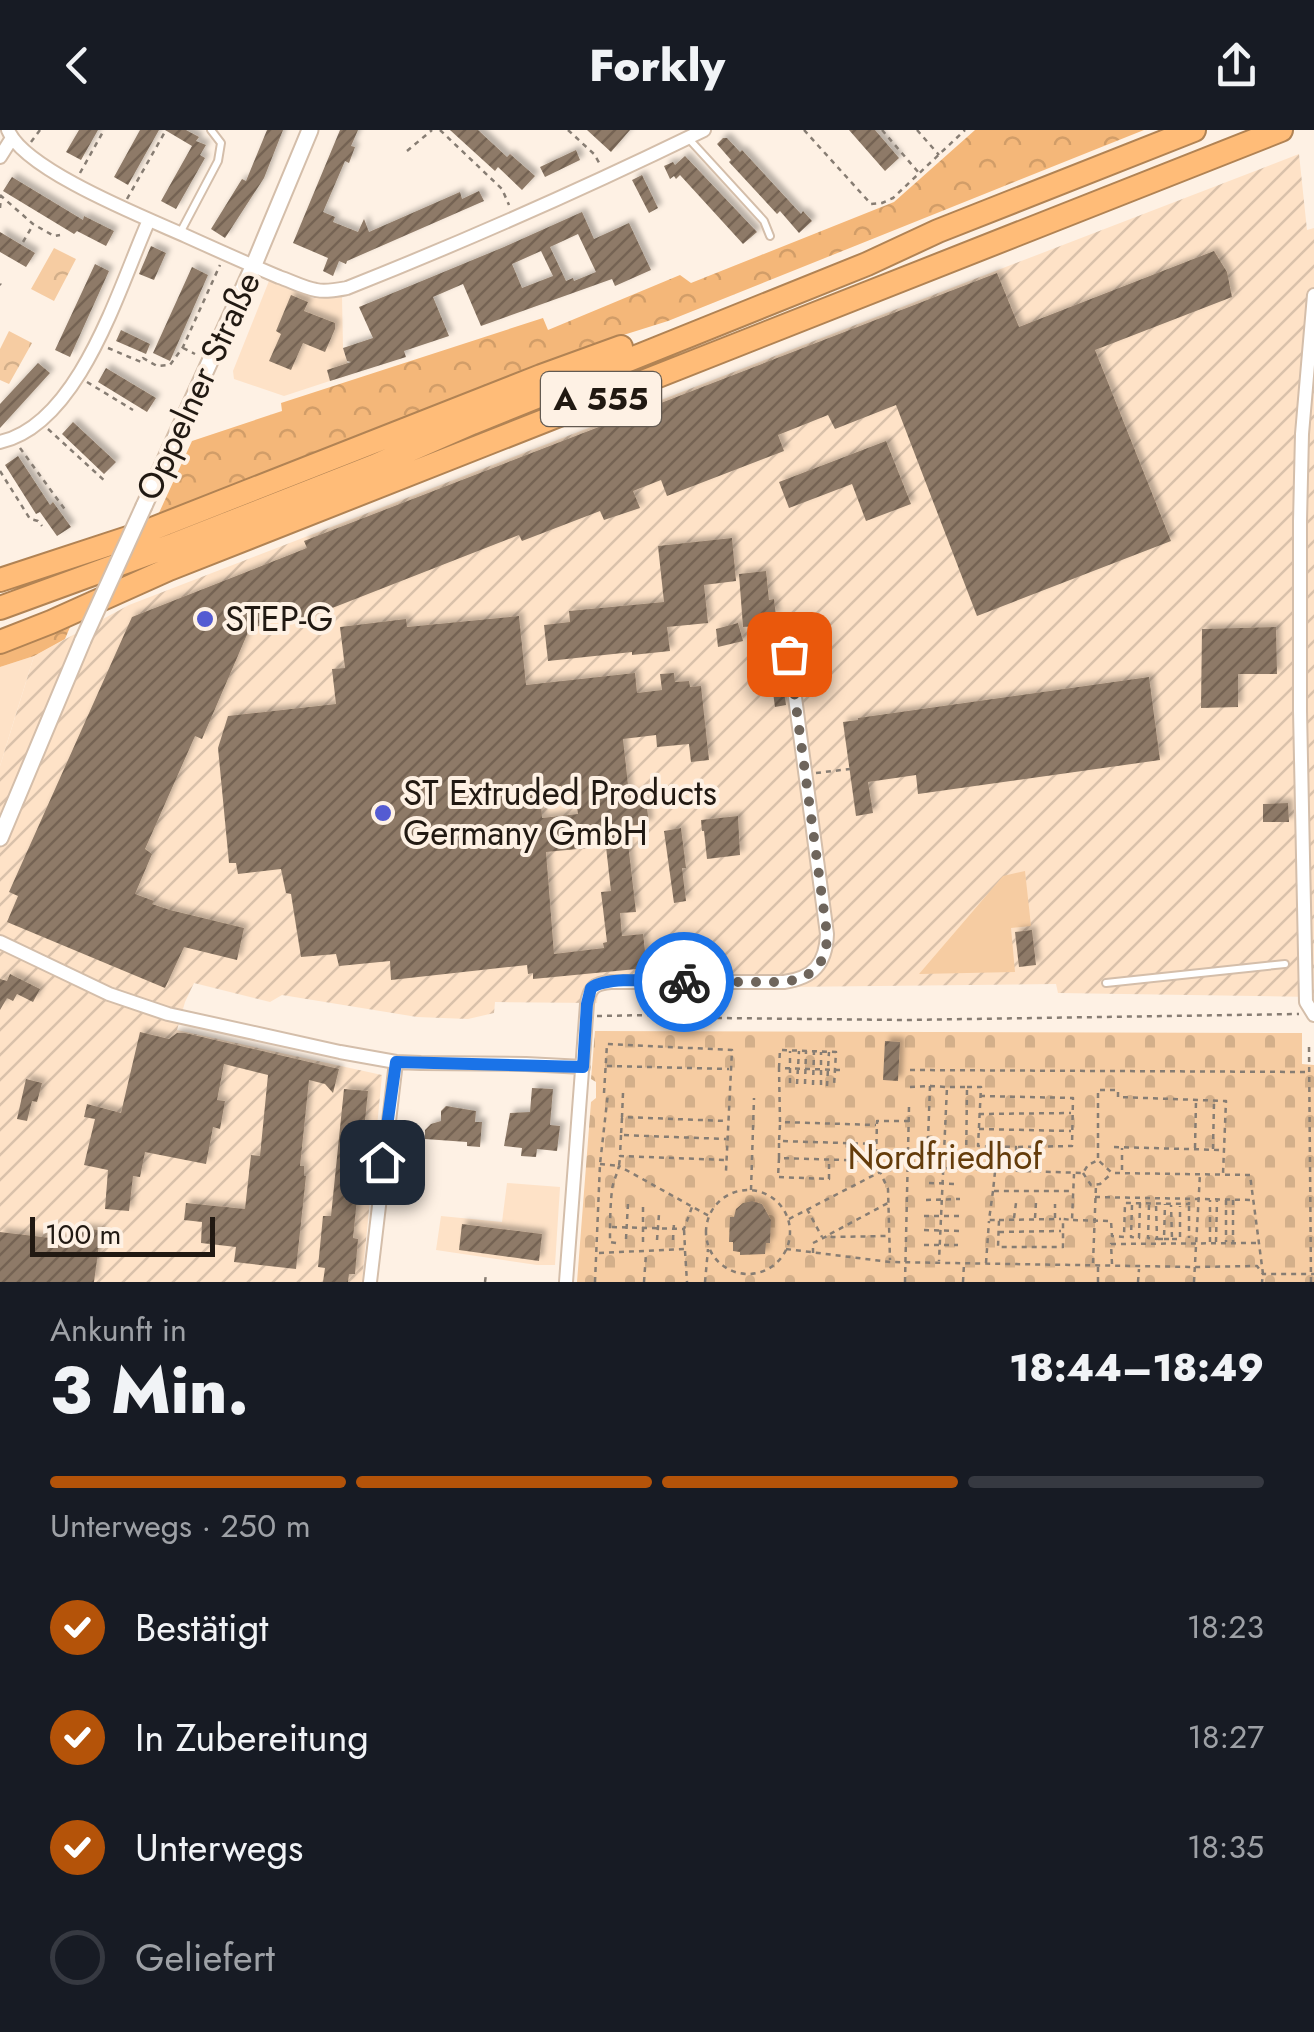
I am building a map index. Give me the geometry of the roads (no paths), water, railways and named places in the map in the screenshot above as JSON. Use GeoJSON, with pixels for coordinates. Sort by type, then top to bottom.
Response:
{"type":"FeatureCollection","features":[{"type":"Feature","properties":{"kind":"highway","name":"A 555"},"geometry":{"type":"LineString","coordinates":[[0,608],[426,445],[867,264],[938,231],[1194,130]]}},
{"type":"Feature","properties":{"kind":"highway","name":"A 555"},"geometry":{"type":"LineString","coordinates":[[0,626],[169,569],[1281,130]]}},
{"type":"Feature","properties":{"kind":"highway"},"geometry":{"type":"LineString","coordinates":[[0,580],[137,535],[908,236],[938,231]]}},
{"type":"Feature","properties":{"kind":"highway"},"geometry":{"type":"LineString","coordinates":[[0,588],[318,479],[450,427],[472,423]]}},
{"type":"Feature","properties":{"kind":"highway"},"geometry":{"type":"LineString","coordinates":[[0,642],[169,569]]}},
{"type":"Feature","properties":{"kind":"street","name":"Oppelner Straße"},"geometry":{"type":"LineString","coordinates":[[0,838],[82,640],[253,267],[310,130]]}},
{"type":"Feature","properties":{"kind":"street"},"geometry":{"type":"LineString","coordinates":[[0,157],[10,134],[25,151],[121,208],[253,267],[314,290],[334,291],[514,218],[704,130]]}},
{"type":"Feature","properties":{"kind":"street"},"geometry":{"type":"LineString","coordinates":[[7,440],[41,422],[77,376],[97,343],[149,220]]}},
{"type":"Feature","properties":{"kind":"street"},"geometry":{"type":"LineString","coordinates":[[1312,1014],[1306,1002],[1308,831],[1299,613],[1314,295]]}},
{"type":"Feature","properties":{"kind":"street"},"geometry":{"type":"LineString","coordinates":[[566,1282],[591,988],[598,983],[800,980],[812,973],[826,950],[789,654]]}},
{"type":"Feature","properties":{"kind":"street"},"geometry":{"type":"LineString","coordinates":[[0,942],[80,981],[168,1014],[340,1052],[396,1062],[583,1067]]}},
{"type":"Feature","properties":{"kind":"street"},"geometry":{"type":"LineString","coordinates":[[370,1282],[396,1062]]}},
{"type":"Feature","properties":{"kind":"lane"},"geometry":{"type":"LineString","coordinates":[[180,233],[218,161],[221,143],[210,130]]}},
{"type":"Feature","properties":{"kind":"lane"},"geometry":{"type":"LineString","coordinates":[[688,138],[764,222],[770,236]]}},
{"type":"Feature","properties":{"kind":"lane"},"geometry":{"type":"LineString","coordinates":[[1106,983],[1285,964]]}},
{"type":"Feature","properties":{"kind":"place","name":"STEP-G"},"geometry":{"type":"Point","coordinates":[205,619]}},
{"type":"Feature","properties":{"kind":"place","name":"ST Extruded Products Germany GmbH"},"geometry":{"type":"Point","coordinates":[383,813]}},
{"type":"Feature","properties":{"kind":"park label","name":"Nordfriedhof"},"geometry":{"type":"Point","coordinates":[945,1157]}}]}
